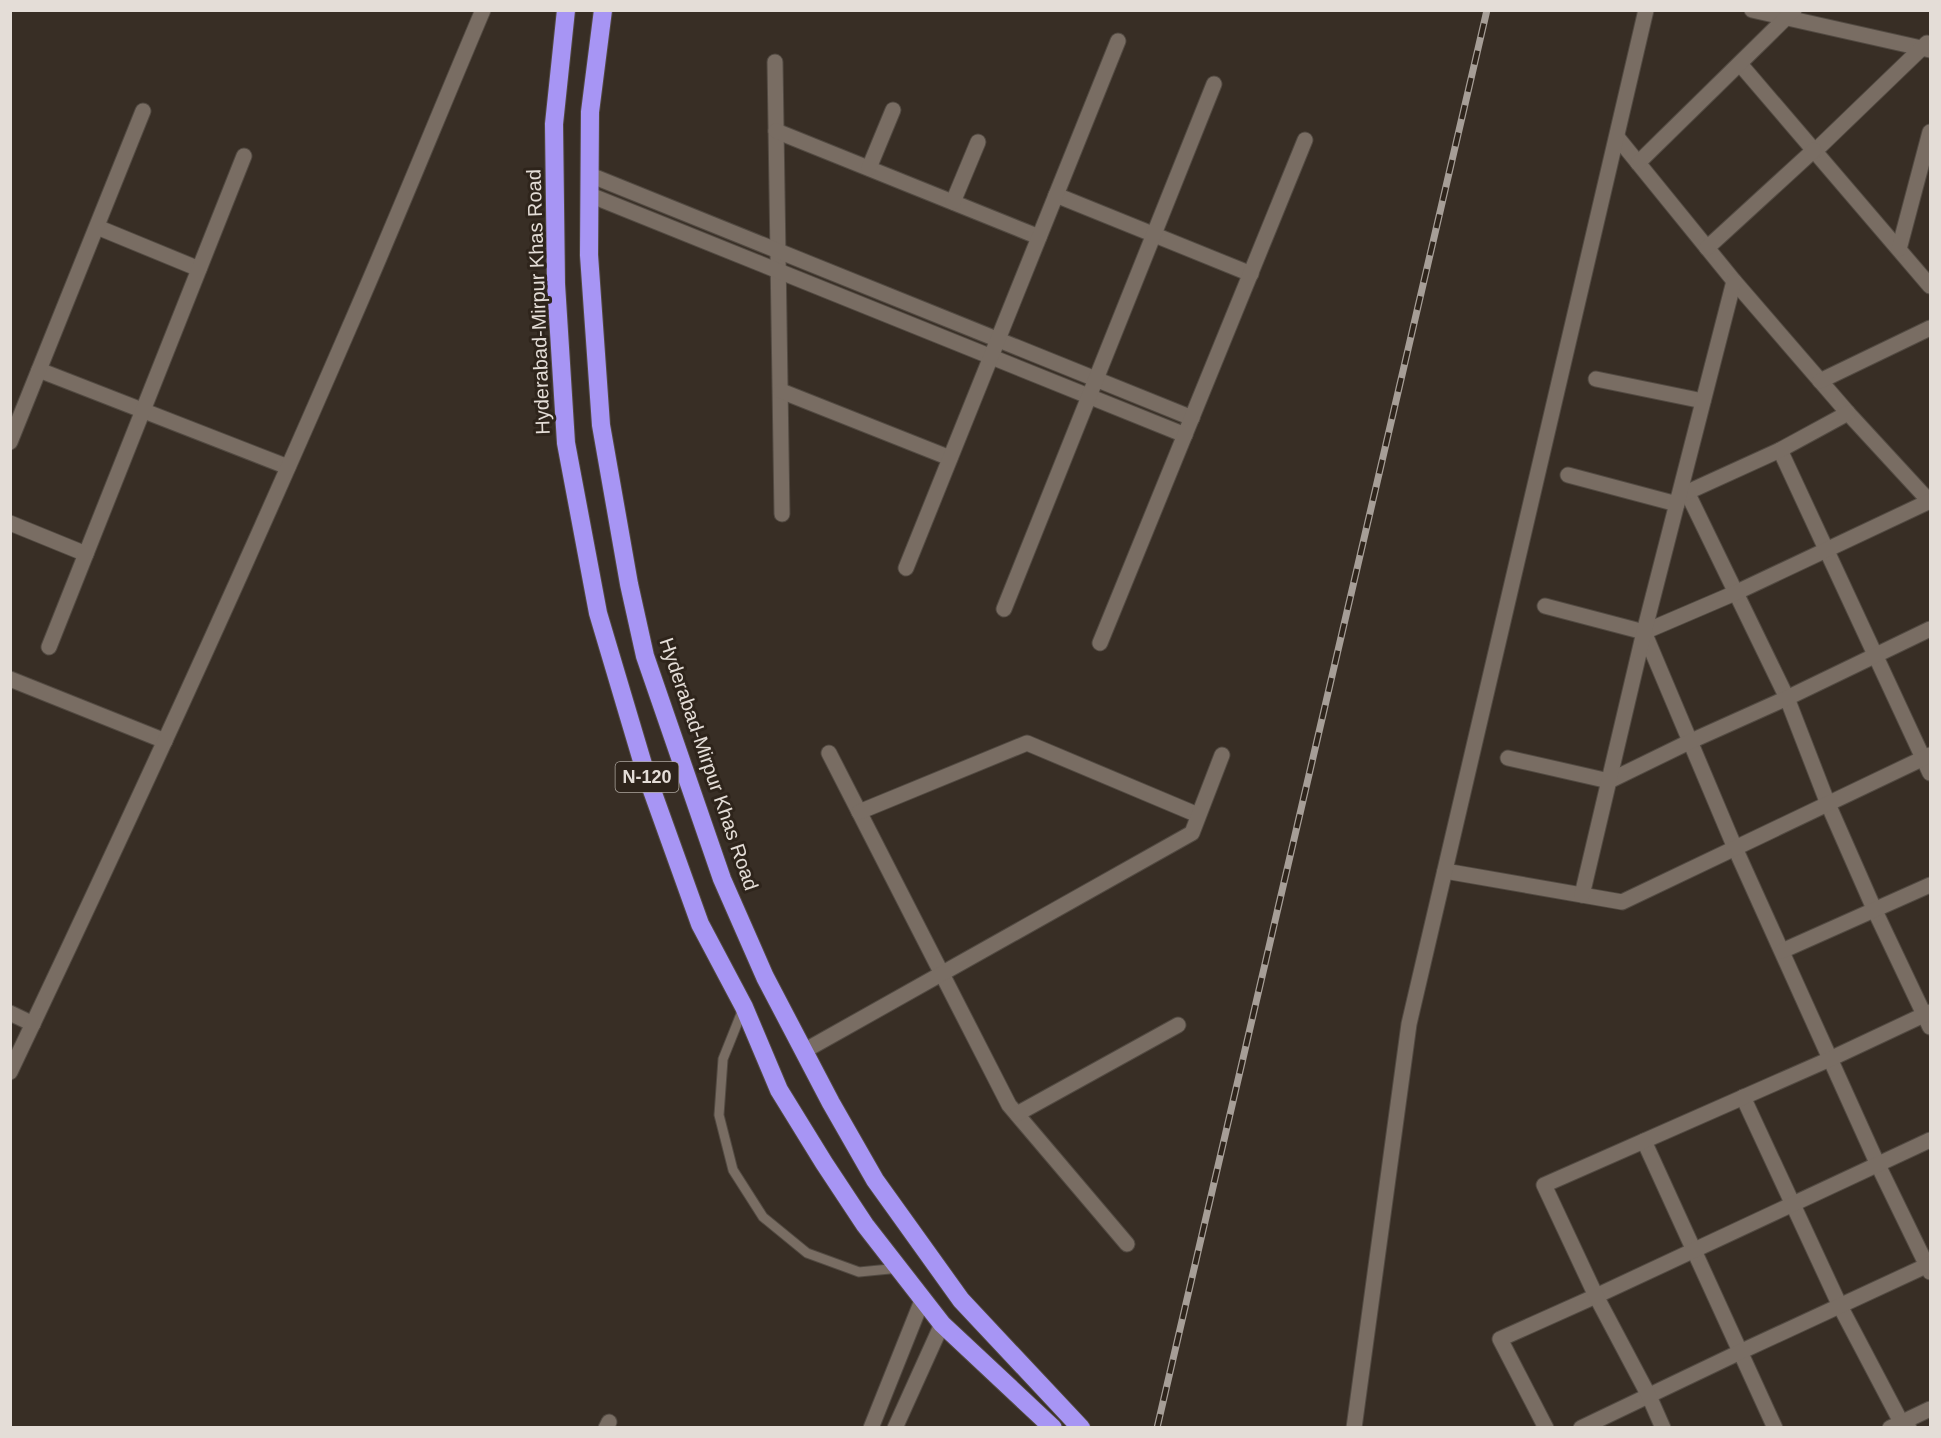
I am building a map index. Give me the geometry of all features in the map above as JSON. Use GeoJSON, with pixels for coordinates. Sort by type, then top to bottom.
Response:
{"type":"FeatureCollection","features":[{"type":"Feature","properties":{"kind":"highway","name":"Hyderabad-Mirpur Khas Road"},"geometry":{"type":"LineString","coordinates":[[566,10],[554,124],[556,284],[566,443],[598,613],[645,771],[700,924],[744,1007],[779,1090],[865,1225],[942,1324],[1053,1428]]}},
{"type":"Feature","properties":{"kind":"highway","name":"Hyderabad-Mirpur Khas Road"},"geometry":{"type":"LineString","coordinates":[[603,10],[590,112],[589,255],[601,425],[629,584],[645,656],[722,879],[765,977],[875,1180],[961,1300],[1081,1428]]}},
{"type":"Feature","properties":{"kind":"street"},"geometry":{"type":"LineString","coordinates":[[10,1072],[165,741],[288,466],[350,326],[483,10]]}},
{"type":"Feature","properties":{"kind":"street"},"geometry":{"type":"LineString","coordinates":[[1354,1428],[1409,1024],[1646,10]]}},
{"type":"Feature","properties":{"kind":"street"},"geometry":{"type":"LineString","coordinates":[[1752,10],[1790,14],[1928,46]]}},
{"type":"Feature","properties":{"kind":"street"},"geometry":{"type":"LineString","coordinates":[[1638,163],[1790,14]]}},
{"type":"Feature","properties":{"kind":"street"},"geometry":{"type":"LineString","coordinates":[[906,568],[1118,41]]}},
{"type":"Feature","properties":{"kind":"street"},"geometry":{"type":"LineString","coordinates":[[1707,248],[1928,46]]}},
{"type":"Feature","properties":{"kind":"street"},"geometry":{"type":"LineString","coordinates":[[775,62],[782,514]]}},
{"type":"Feature","properties":{"kind":"street"},"geometry":{"type":"LineString","coordinates":[[1740,64],[1930,286]]}},
{"type":"Feature","properties":{"kind":"street"},"geometry":{"type":"LineString","coordinates":[[1004,609],[1214,84]]}},
{"type":"Feature","properties":{"kind":"street"},"geometry":{"type":"LineString","coordinates":[[869,168],[893,110]]}},
{"type":"Feature","properties":{"kind":"street"},"geometry":{"type":"LineString","coordinates":[[10,442],[143,111]]}},
{"type":"Feature","properties":{"kind":"street"},"geometry":{"type":"LineString","coordinates":[[776,130],[1039,237]]}},
{"type":"Feature","properties":{"kind":"street"},"geometry":{"type":"LineString","coordinates":[[1899,249],[1930,132]]}},
{"type":"Feature","properties":{"kind":"street"},"geometry":{"type":"LineString","coordinates":[[1545,606],[1644,632],[1735,593],[1930,502],[1848,413],[1734,281],[1617,137]]}},
{"type":"Feature","properties":{"kind":"street"},"geometry":{"type":"LineString","coordinates":[[1100,643],[1305,140]]}},
{"type":"Feature","properties":{"kind":"street"},"geometry":{"type":"LineString","coordinates":[[952,202],[978,142]]}},
{"type":"Feature","properties":{"kind":"street"},"geometry":{"type":"LineString","coordinates":[[49,647],[244,156]]}},
{"type":"Feature","properties":{"kind":"street"},"geometry":{"type":"LineString","coordinates":[[590,175],[1192,418]]}},
{"type":"Feature","properties":{"kind":"street"},"geometry":{"type":"LineString","coordinates":[[590,195],[1185,435]]}},
{"type":"Feature","properties":{"kind":"street"},"geometry":{"type":"LineString","coordinates":[[1056,195],[1251,274]]}},
{"type":"Feature","properties":{"kind":"street"},"geometry":{"type":"LineString","coordinates":[[96,227],[199,269]]}},
{"type":"Feature","properties":{"kind":"street"},"geometry":{"type":"LineString","coordinates":[[1582,896],[1644,632],[1681,497],[1734,281]]}},
{"type":"Feature","properties":{"kind":"street"},"geometry":{"type":"LineString","coordinates":[[1820,381],[1930,328]]}},
{"type":"Feature","properties":{"kind":"street"},"geometry":{"type":"LineString","coordinates":[[39,370],[288,466]]}},
{"type":"Feature","properties":{"kind":"street"},"geometry":{"type":"LineString","coordinates":[[1596,379],[1703,402]]}},
{"type":"Feature","properties":{"kind":"street"},"geometry":{"type":"LineString","coordinates":[[781,391],[950,458]]}},
{"type":"Feature","properties":{"kind":"street"},"geometry":{"type":"LineString","coordinates":[[1568,474],[1681,497],[1780,450],[1848,413]]}},
{"type":"Feature","properties":{"kind":"street"},"geometry":{"type":"LineString","coordinates":[[1780,450],[1927,757],[1930,773]]}},
{"type":"Feature","properties":{"kind":"street"},"geometry":{"type":"LineString","coordinates":[[1663,1428],[1649,1396],[1596,1296],[1544,1185],[1928,1018],[1875,911],[1828,804],[1787,698],[1735,593],[1681,497]]}},
{"type":"Feature","properties":{"kind":"street"},"geometry":{"type":"LineString","coordinates":[[10,524],[86,554]]}},
{"type":"Feature","properties":{"kind":"street"},"geometry":{"type":"LineString","coordinates":[[1508,758],[1609,781],[1930,629]]}},
{"type":"Feature","properties":{"kind":"street"},"geometry":{"type":"LineString","coordinates":[[1581,1428],[1740,1352],[1930,1267],[1878,1165],[1830,1059],[1735,848],[1644,632]]}},
{"type":"Feature","properties":{"kind":"street"},"geometry":{"type":"LineString","coordinates":[[10,678],[165,741]]}},
{"type":"Feature","properties":{"kind":"street"},"geometry":{"type":"LineString","coordinates":[[859,812],[1027,743],[1198,815]]}},
{"type":"Feature","properties":{"kind":"street"},"geometry":{"type":"LineString","coordinates":[[829,753],[1009,1105],[1127,1244]]}},
{"type":"Feature","properties":{"kind":"street"},"geometry":{"type":"LineString","coordinates":[[804,1051],[1192,832],[1222,755]]}},
{"type":"Feature","properties":{"kind":"street"},"geometry":{"type":"LineString","coordinates":[[1445,871],[1622,902],[1927,757]]}},
{"type":"Feature","properties":{"kind":"street"},"geometry":{"type":"LineString","coordinates":[[1782,951],[1930,885]]}},
{"type":"Feature","properties":{"kind":"street"},"geometry":{"type":"LineString","coordinates":[[10,1012],[33,1024]]}},
{"type":"Feature","properties":{"kind":"street"},"geometry":{"type":"LineString","coordinates":[[1017,1114],[1178,1025]]}},
{"type":"Feature","properties":{"kind":"street"},"geometry":{"type":"LineString","coordinates":[[1743,1097],[1840,1306],[1900,1426],[1930,1409]]}},
{"type":"Feature","properties":{"kind":"street"},"geometry":{"type":"LineString","coordinates":[[1546,1428],[1500,1339],[1930,1140]]}},
{"type":"Feature","properties":{"kind":"street"},"geometry":{"type":"LineString","coordinates":[[1644,1141],[1775,1428]]}},
{"type":"Feature","properties":{"kind":"street"},"geometry":{"type":"LineString","coordinates":[[872,1428],[923,1298]]}},
{"type":"Feature","properties":{"kind":"street"},"geometry":{"type":"LineString","coordinates":[[895,1428],[942,1324]]}},
{"type":"Feature","properties":{"kind":"lane"},"geometry":{"type":"LineString","coordinates":[[744,1007],[723,1059],[719,1115],[733,1170],[764,1217],[807,1252],[860,1272],[900,1268]]}},
{"type":"Feature","properties":{"kind":"railway"},"geometry":{"type":"LineString","coordinates":[[1157,1428],[1487,10]]}}]}
